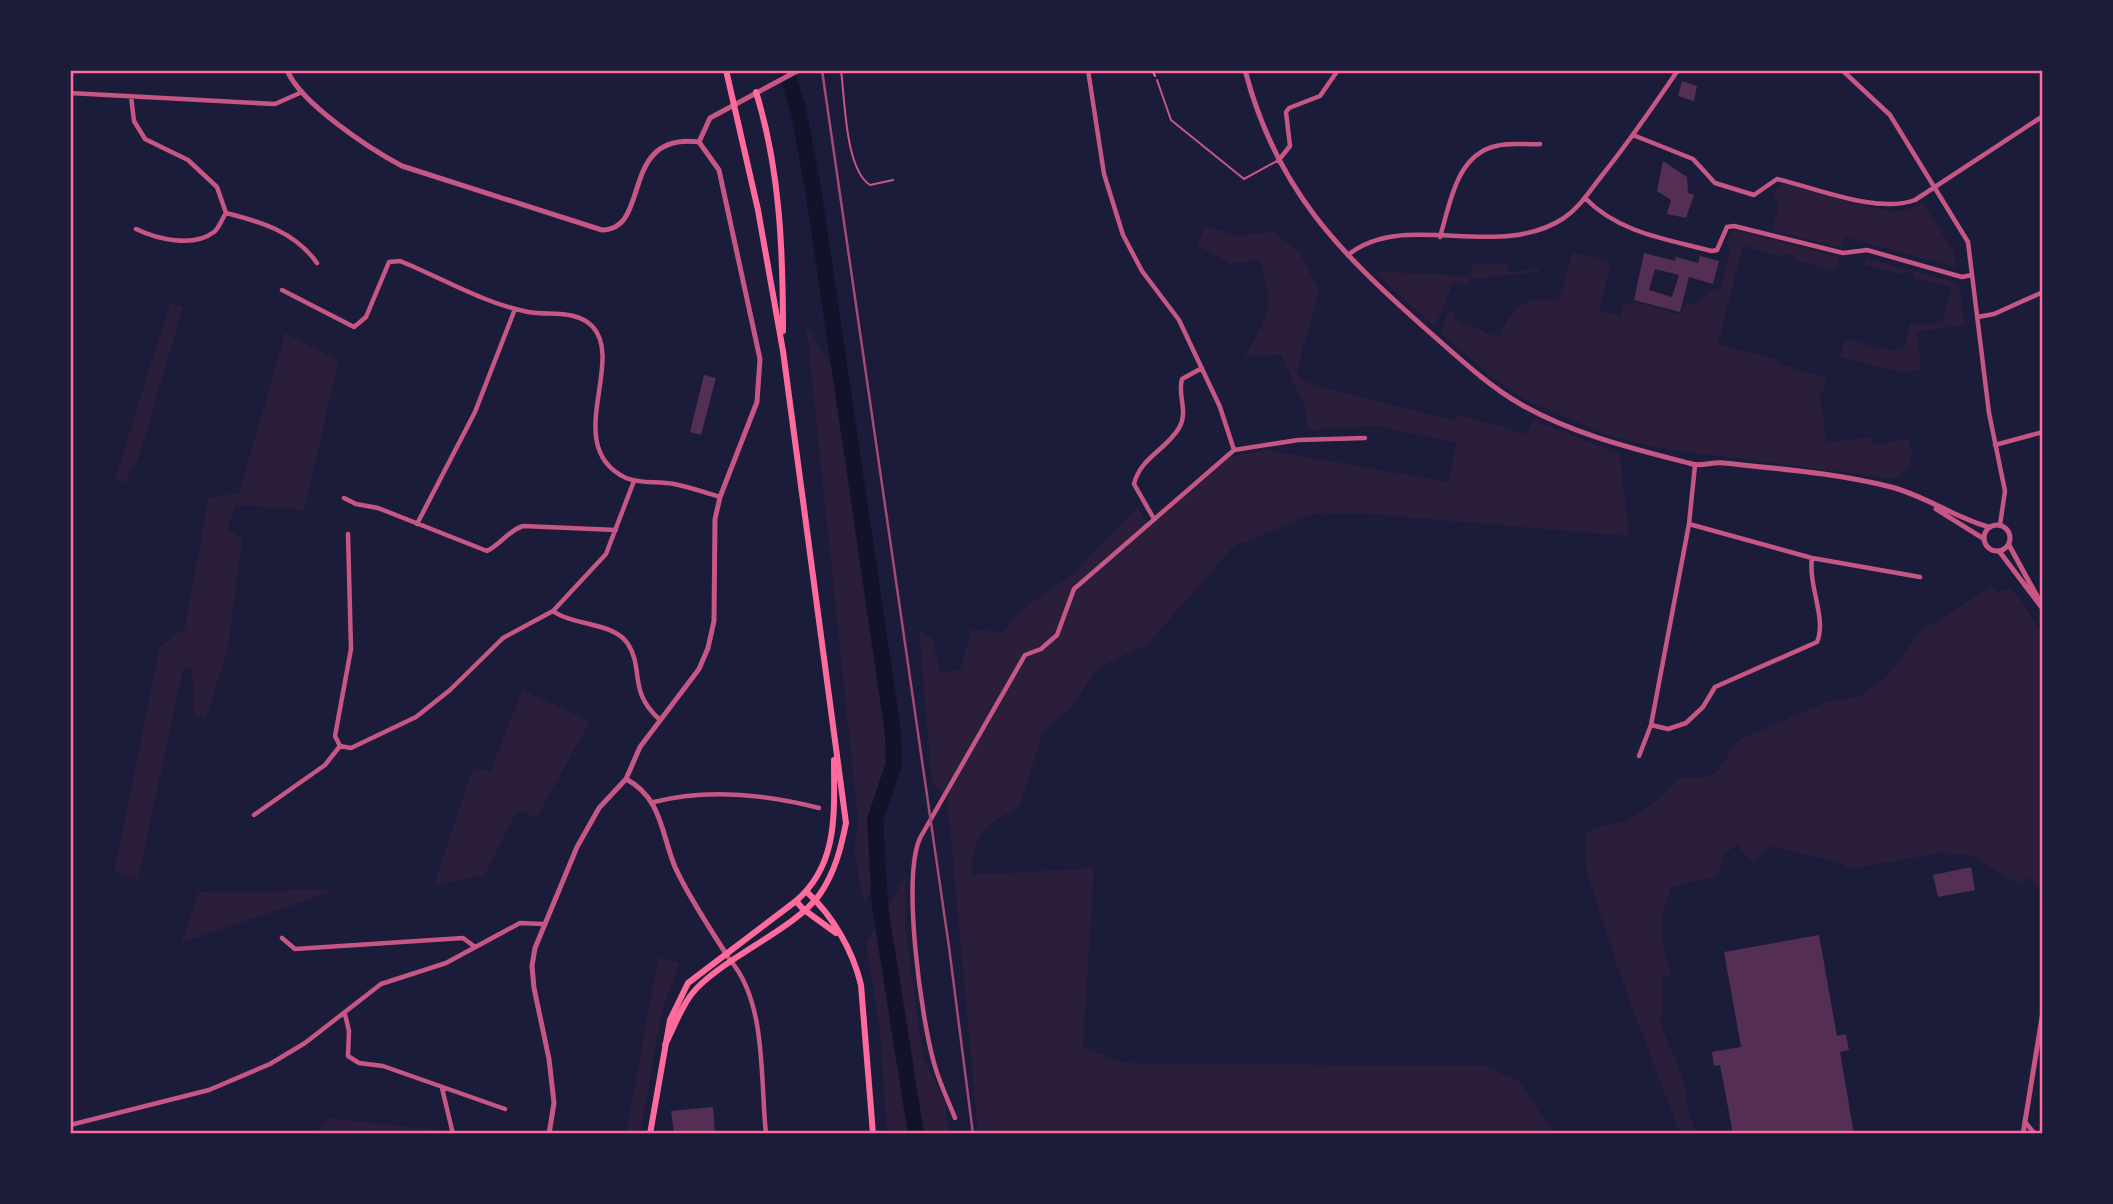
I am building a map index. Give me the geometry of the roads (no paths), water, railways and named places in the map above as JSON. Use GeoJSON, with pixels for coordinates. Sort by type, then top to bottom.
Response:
{"type":"FeatureCollection","features":[{"type":"Feature","properties":{"kind":"main road"},"geometry":{"type":"LineString","coordinates":[[665,1045],[694,990],[729,960],[815,899],[840,853],[846,823],[783,351],[739,114],[726,70]]}},
{"type":"Feature","properties":{"kind":"main road"},"geometry":{"type":"LineString","coordinates":[[756,92],[767,128],[776,179],[783,351]]}},
{"type":"Feature","properties":{"kind":"main road"},"geometry":{"type":"LineString","coordinates":[[650,1134],[670,1020],[688,984],[796,901],[823,869],[832,840],[835,748]]}},
{"type":"Feature","properties":{"kind":"main road"},"geometry":{"type":"LineString","coordinates":[[807,891],[823,906],[856,964],[861,985],[873,1134]]}},
{"type":"Feature","properties":{"kind":"main road"},"geometry":{"type":"LineString","coordinates":[[796,901],[837,934]]}},
{"type":"Feature","properties":{"kind":"street"},"geometry":{"type":"LineString","coordinates":[[287,70],[302,92],[340,125],[379,154],[401,166],[602,230],[619,225],[626,218],[646,162],[653,152],[670,143],[699,142]]}},
{"type":"Feature","properties":{"kind":"street"},"geometry":{"type":"LineString","coordinates":[[699,142],[710,118],[729,105],[799,70]]}},
{"type":"Feature","properties":{"kind":"street"},"geometry":{"type":"LineString","coordinates":[[1088,70],[1104,174],[1123,235],[1148,280],[1179,320],[1220,407],[1234,450]]}},
{"type":"Feature","properties":{"kind":"street"},"geometry":{"type":"LineString","coordinates":[[1245,70],[1254,102],[1278,161],[1311,214],[1347,256],[1485,380],[1522,405],[1609,442],[1695,465],[1718,462],[1850,478],[1919,497],[1972,522],[1989,527],[2000,524]]}},
{"type":"Feature","properties":{"kind":"street"},"geometry":{"type":"LineString","coordinates":[[1278,161],[1290,146],[1286,112],[1289,108],[1320,96],[1338,70]]}},
{"type":"Feature","properties":{"kind":"street"},"geometry":{"type":"LineString","coordinates":[[1347,256],[1357,248],[1384,236],[1464,239],[1529,232],[1563,219],[1585,198],[1678,70]]}},
{"type":"Feature","properties":{"kind":"street"},"geometry":{"type":"LineString","coordinates":[[1842,70],[1890,115],[1968,242],[1995,446],[2005,491],[2000,524]]}},
{"type":"Feature","properties":{"kind":"street"},"geometry":{"type":"LineString","coordinates":[[70,93],[275,104],[302,92]]}},
{"type":"Feature","properties":{"kind":"street"},"geometry":{"type":"LineString","coordinates":[[131,96],[134,121],[145,139],[188,160],[217,187],[226,213]]}},
{"type":"Feature","properties":{"kind":"street"},"geometry":{"type":"LineString","coordinates":[[1633,135],[1693,159],[1715,183],[1754,195],[1777,178],[1875,204],[1901,205],[1915,200],[2043,116]]}},
{"type":"Feature","properties":{"kind":"street"},"geometry":{"type":"LineString","coordinates":[[549,1134],[554,1103],[553,1083],[532,966],[543,924],[577,847],[600,808],[626,779],[640,747],[699,668],[712,636],[715,519],[720,497],[757,402],[760,359],[719,170],[699,142]]}},
{"type":"Feature","properties":{"kind":"street"},"geometry":{"type":"LineString","coordinates":[[1440,237],[1464,167],[1479,152],[1497,145],[1541,144]]}},
{"type":"Feature","properties":{"kind":"street"},"geometry":{"type":"LineString","coordinates":[[1585,198],[1601,214],[1633,231],[1712,251],[1717,250],[1727,227],[1734,226],[1843,253],[1867,250],[1962,276],[1972,275]]}},
{"type":"Feature","properties":{"kind":"street"},"geometry":{"type":"LineString","coordinates":[[136,229],[153,237],[197,241],[215,231],[226,213]]}},
{"type":"Feature","properties":{"kind":"street"},"geometry":{"type":"LineString","coordinates":[[226,213],[258,221],[304,245],[317,264]]}},
{"type":"Feature","properties":{"kind":"street"},"geometry":{"type":"LineString","coordinates":[[282,290],[354,327],[366,317],[389,262],[400,261],[441,277],[488,301],[515,309],[575,316],[596,332],[602,347],[595,432],[597,443],[607,461],[623,476],[634,481],[671,484],[720,497]]}},
{"type":"Feature","properties":{"kind":"street"},"geometry":{"type":"LineString","coordinates":[[1978,317],[1994,314],[2043,292]]}},
{"type":"Feature","properties":{"kind":"street"},"geometry":{"type":"LineString","coordinates":[[417,524],[475,412],[515,309]]}},
{"type":"Feature","properties":{"kind":"street"},"geometry":{"type":"LineString","coordinates":[[1154,519],[1135,484],[1137,470],[1180,426],[1184,408],[1179,389],[1182,379],[1202,368]]}},
{"type":"Feature","properties":{"kind":"street"},"geometry":{"type":"LineString","coordinates":[[1995,446],[2043,432]]}},
{"type":"Feature","properties":{"kind":"street"},"geometry":{"type":"LineString","coordinates":[[956,1118],[934,1064],[922,993],[914,935],[918,844],[1025,655],[1041,649],[1057,635],[1074,589],[1234,450],[1298,440],[1365,438]]}},
{"type":"Feature","properties":{"kind":"street"},"geometry":{"type":"LineString","coordinates":[[1639,756],[1651,725],[1689,524],[1695,465]]}},
{"type":"Feature","properties":{"kind":"street"},"geometry":{"type":"LineString","coordinates":[[340,746],[351,748],[416,717],[450,690],[503,638],[553,611],[606,554],[634,481]]}},
{"type":"Feature","properties":{"kind":"street"},"geometry":{"type":"LineString","coordinates":[[1919,497],[1984,540],[1991,549],[1999,551],[2043,608]]}},
{"type":"Feature","properties":{"kind":"street"},"geometry":{"type":"LineString","coordinates":[[344,498],[487,551],[498,545],[511,530],[523,526],[616,530]]}},
{"type":"Feature","properties":{"kind":"street"},"geometry":{"type":"LineString","coordinates":[[1689,524],[1812,558],[1920,577]]}},
{"type":"Feature","properties":{"kind":"street"},"geometry":{"type":"LineString","coordinates":[[2000,524],[2010,532],[2009,545],[2043,608]]}},
{"type":"Feature","properties":{"kind":"street"},"geometry":{"type":"LineString","coordinates":[[1984,540],[1989,527]]}},
{"type":"Feature","properties":{"kind":"street"},"geometry":{"type":"LineString","coordinates":[[340,746],[335,737],[351,649],[348,534]]}},
{"type":"Feature","properties":{"kind":"street"},"geometry":{"type":"LineString","coordinates":[[1999,551],[2009,545]]}},
{"type":"Feature","properties":{"kind":"street"},"geometry":{"type":"LineString","coordinates":[[1651,725],[1668,729],[1686,723],[1703,707],[1715,687],[1817,642],[1822,631],[1810,576],[1812,558]]}},
{"type":"Feature","properties":{"kind":"street"},"geometry":{"type":"LineString","coordinates":[[553,611],[563,618],[619,634],[629,645],[642,701],[659,719]]}},
{"type":"Feature","properties":{"kind":"street"},"geometry":{"type":"LineString","coordinates":[[254,815],[325,765],[340,746]]}},
{"type":"Feature","properties":{"kind":"street"},"geometry":{"type":"LineString","coordinates":[[626,779],[637,785],[654,803],[675,866],[729,960],[739,971],[754,1003],[766,1134]]}},
{"type":"Feature","properties":{"kind":"street"},"geometry":{"type":"LineString","coordinates":[[654,803],[700,796],[746,796],[819,808]]}},
{"type":"Feature","properties":{"kind":"street"},"geometry":{"type":"LineString","coordinates":[[70,1125],[209,1090],[270,1064],[345,1014],[381,984],[446,963],[520,923],[543,924]]}},
{"type":"Feature","properties":{"kind":"street"},"geometry":{"type":"LineString","coordinates":[[282,938],[295,949],[463,938],[475,947]]}},
{"type":"Feature","properties":{"kind":"street"},"geometry":{"type":"LineString","coordinates":[[2023,1134],[2043,1011]]}},
{"type":"Feature","properties":{"kind":"street"},"geometry":{"type":"LineString","coordinates":[[345,1014],[349,1031],[348,1056],[359,1063],[383,1066],[505,1109]]}},
{"type":"Feature","properties":{"kind":"street"},"geometry":{"type":"LineString","coordinates":[[442,1087],[453,1134]]}},
{"type":"Feature","properties":{"kind":"street"},"geometry":{"type":"LineString","coordinates":[[2025,1122],[2035,1134]]}},
{"type":"Feature","properties":{"kind":"lane"},"geometry":{"type":"LineString","coordinates":[[841,70],[853,163],[862,180],[870,185],[894,180]]}},
{"type":"Feature","properties":{"kind":"lane"},"geometry":{"type":"LineString","coordinates":[[1157,80],[1171,120],[1244,179],[1278,161]]}},
{"type":"Feature","properties":{"kind":"waterway"},"geometry":{"type":"LineString","coordinates":[[786,70],[798,109],[813,188],[893,732],[894,763],[875,820],[880,906],[916,1134]]}},
{"type":"Feature","properties":{"kind":"railway"},"geometry":{"type":"LineString","coordinates":[[822,70],[949,947],[973,1134]]}}]}
